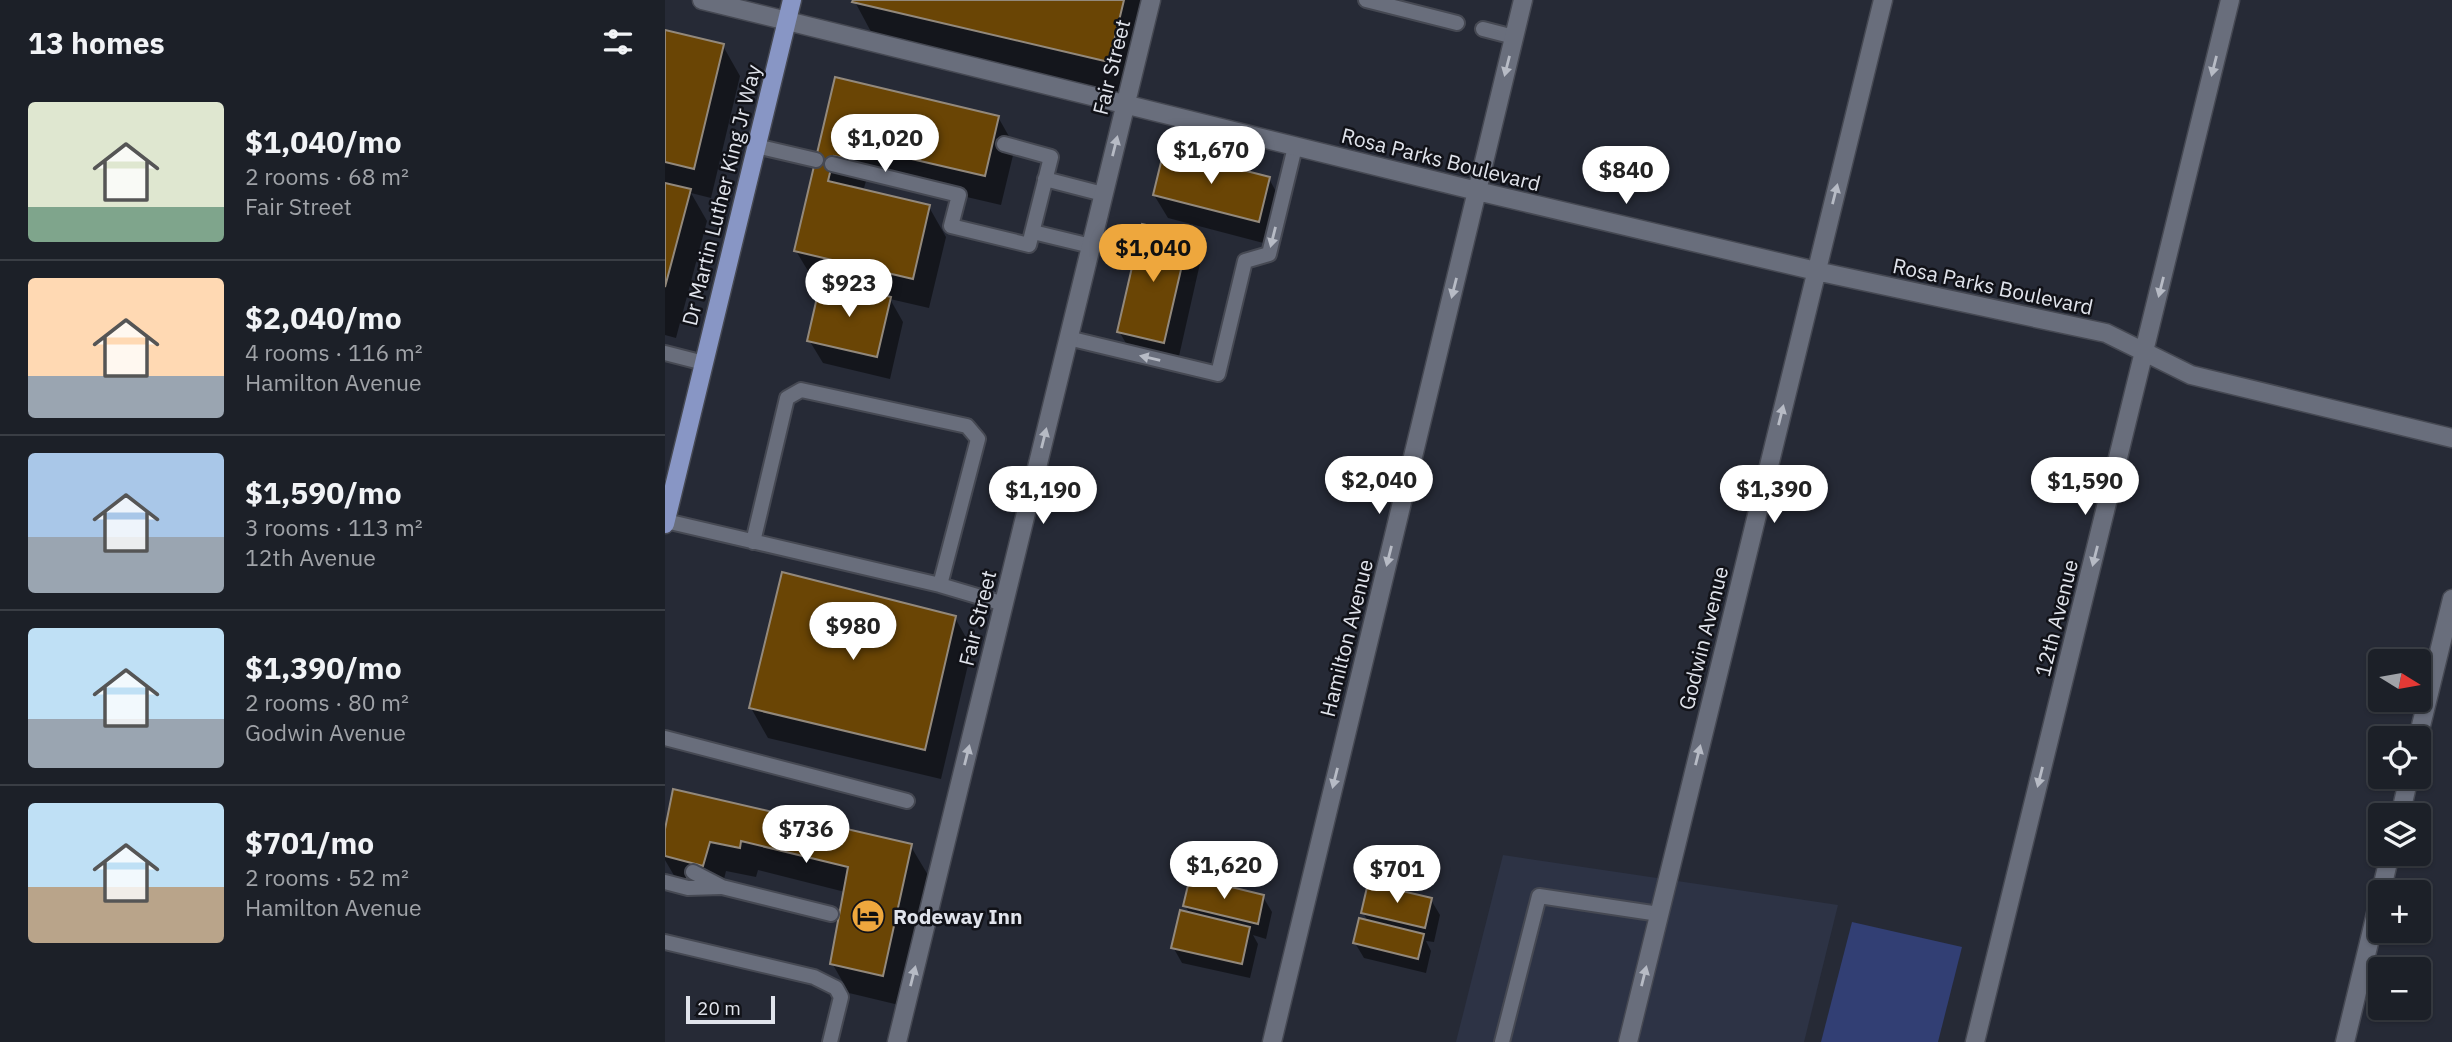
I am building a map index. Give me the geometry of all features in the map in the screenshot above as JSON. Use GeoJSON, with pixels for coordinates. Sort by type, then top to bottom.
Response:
{"type":"FeatureCollection","features":[{"type":"Feature","properties":{"kind":"main road","name":"Dr Martin Luther King Jr Way"},"geometry":{"type":"LineString","coordinates":[[665,522],[792,0]]}},
{"type":"Feature","properties":{"kind":"street","name":"Rosa Parks Boulevard"},"geometry":{"type":"LineString","coordinates":[[702,0],[1477,191],[1816,271],[2106,333],[2191,375],[2452,438]]}},
{"type":"Feature","properties":{"kind":"street","name":"Fair Street"},"geometry":{"type":"LineString","coordinates":[[897,1042],[1151,0]]}},
{"type":"Feature","properties":{"kind":"street","name":"Hamilton Avenue"},"geometry":{"type":"LineString","coordinates":[[1272,1042],[1523,0]]}},
{"type":"Feature","properties":{"kind":"street","name":"Godwin Avenue"},"geometry":{"type":"LineString","coordinates":[[1628,1042],[1883,0]]}},
{"type":"Feature","properties":{"kind":"street","name":"12th Avenue"},"geometry":{"type":"LineString","coordinates":[[1975,1042],[2230,0]]}},
{"type":"Feature","properties":{"kind":"street"},"geometry":{"type":"LineString","coordinates":[[2421,726],[2452,599]]}},
{"type":"Feature","properties":{"kind":"street"},"geometry":{"type":"LineString","coordinates":[[2345,1042],[2369,943]]}},
{"type":"Feature","properties":{"kind":"lane"},"geometry":{"type":"LineString","coordinates":[[1366,0],[1457,23]]}},
{"type":"Feature","properties":{"kind":"lane"},"geometry":{"type":"LineString","coordinates":[[1483,29],[1514,37]]}},
{"type":"Feature","properties":{"kind":"lane"},"geometry":{"type":"LineString","coordinates":[[832,164],[959,195],[951,226],[1030,245],[1051,157],[1003,144]]}},
{"type":"Feature","properties":{"kind":"lane"},"geometry":{"type":"LineString","coordinates":[[756,145],[816,160]]}},
{"type":"Feature","properties":{"kind":"lane"},"geometry":{"type":"LineString","coordinates":[[1068,338],[1217,374],[1245,261],[1269,254],[1295,147]]}},
{"type":"Feature","properties":{"kind":"lane"},"geometry":{"type":"LineString","coordinates":[[1045,179],[1103,194]]}},
{"type":"Feature","properties":{"kind":"lane"},"geometry":{"type":"LineString","coordinates":[[1033,232],[1091,246]]}},
{"type":"Feature","properties":{"kind":"lane"},"geometry":{"type":"LineString","coordinates":[[665,353],[704,363]]}},
{"type":"Feature","properties":{"kind":"lane"},"geometry":{"type":"LineString","coordinates":[[753,541],[787,398],[801,390],[967,426],[978,439],[940,585]]}},
{"type":"Feature","properties":{"kind":"lane"},"geometry":{"type":"LineString","coordinates":[[665,522],[940,585],[1004,604]]}},
{"type":"Feature","properties":{"kind":"lane"},"geometry":{"type":"LineString","coordinates":[[665,738],[907,801]]}},
{"type":"Feature","properties":{"kind":"lane"},"geometry":{"type":"LineString","coordinates":[[693,872],[722,887],[831,914]]}},
{"type":"Feature","properties":{"kind":"lane"},"geometry":{"type":"LineString","coordinates":[[665,883],[688,888],[722,887]]}},
{"type":"Feature","properties":{"kind":"lane"},"geometry":{"type":"LineString","coordinates":[[1502,1042],[1539,896],[1659,914]]}},
{"type":"Feature","properties":{"kind":"lane"},"geometry":{"type":"LineString","coordinates":[[665,942],[827,982],[836,988],[841,997],[830,1042]]}},
{"type":"Feature","properties":{"kind":"shaded area"},"geometry":{"type":"Polygon","coordinates":[[[1503,855],[1838,905],[1804,1042],[1456,1042],[1503,855]]]}},
{"type":"Feature","properties":{"kind":"shaded area"},"geometry":{"type":"Polygon","coordinates":[[[1852,922],[1962,947],[1938,1042],[1821,1042],[1852,922]]]}},
{"type":"Feature","properties":{"kind":"building"},"geometry":{"type":"Polygon","coordinates":[[[1124,0],[1109,62],[852,2],[1124,0]]]}},
{"type":"Feature","properties":{"kind":"building"},"geometry":{"type":"Polygon","coordinates":[[[665,30],[724,44],[694,169],[665,162],[665,30]]]}},
{"type":"Feature","properties":{"kind":"building"},"geometry":{"type":"Polygon","coordinates":[[[835,77],[999,116],[985,176],[851,145],[848,159],[834,156],[828,181],[930,205],[913,279],[794,251],[835,77]]]}},
{"type":"Feature","properties":{"kind":"building"},"geometry":{"type":"Polygon","coordinates":[[[1164,150],[1270,177],[1259,222],[1153,195],[1164,150]]]}},
{"type":"Feature","properties":{"kind":"building"},"geometry":{"type":"Polygon","coordinates":[[[665,183],[691,189],[665,287],[665,183]]]}},
{"type":"Feature","properties":{"kind":"building"},"geometry":{"type":"Polygon","coordinates":[[[1142,224],[1189,235],[1164,343],[1117,332],[1142,224]]]}},
{"type":"Feature","properties":{"kind":"building"},"geometry":{"type":"Polygon","coordinates":[[[821,280],[891,297],[877,357],[807,341],[821,280]]]}},
{"type":"Feature","properties":{"kind":"building"},"geometry":{"type":"Polygon","coordinates":[[[782,572],[956,616],[925,750],[749,708],[782,572]]]}},
{"type":"Feature","properties":{"kind":"building","name":"Rodeway Inn"},"geometry":{"type":"Polygon","coordinates":[[[673,789],[912,844],[883,976],[830,964],[848,867],[741,841],[740,848],[710,842],[703,866],[665,856],[665,829],[673,789]]]}},
{"type":"Feature","properties":{"kind":"building"},"geometry":{"type":"Polygon","coordinates":[[[1190,877],[1264,895],[1258,924],[1183,906],[1190,877]]]}},
{"type":"Feature","properties":{"kind":"building"},"geometry":{"type":"Polygon","coordinates":[[[1368,883],[1432,898],[1425,928],[1361,913],[1368,883]]]}},
{"type":"Feature","properties":{"kind":"building"},"geometry":{"type":"Polygon","coordinates":[[[1180,910],[1250,927],[1242,964],[1171,948],[1180,910]]]}},
{"type":"Feature","properties":{"kind":"building"},"geometry":{"type":"Polygon","coordinates":[[[1359,918],[1424,934],[1418,959],[1353,943],[1359,918]]]}},
{"type":"Feature","properties":{"kind":"place","name":"Rodeway Inn"},"geometry":{"type":"Point","coordinates":[868,916]}}]}
